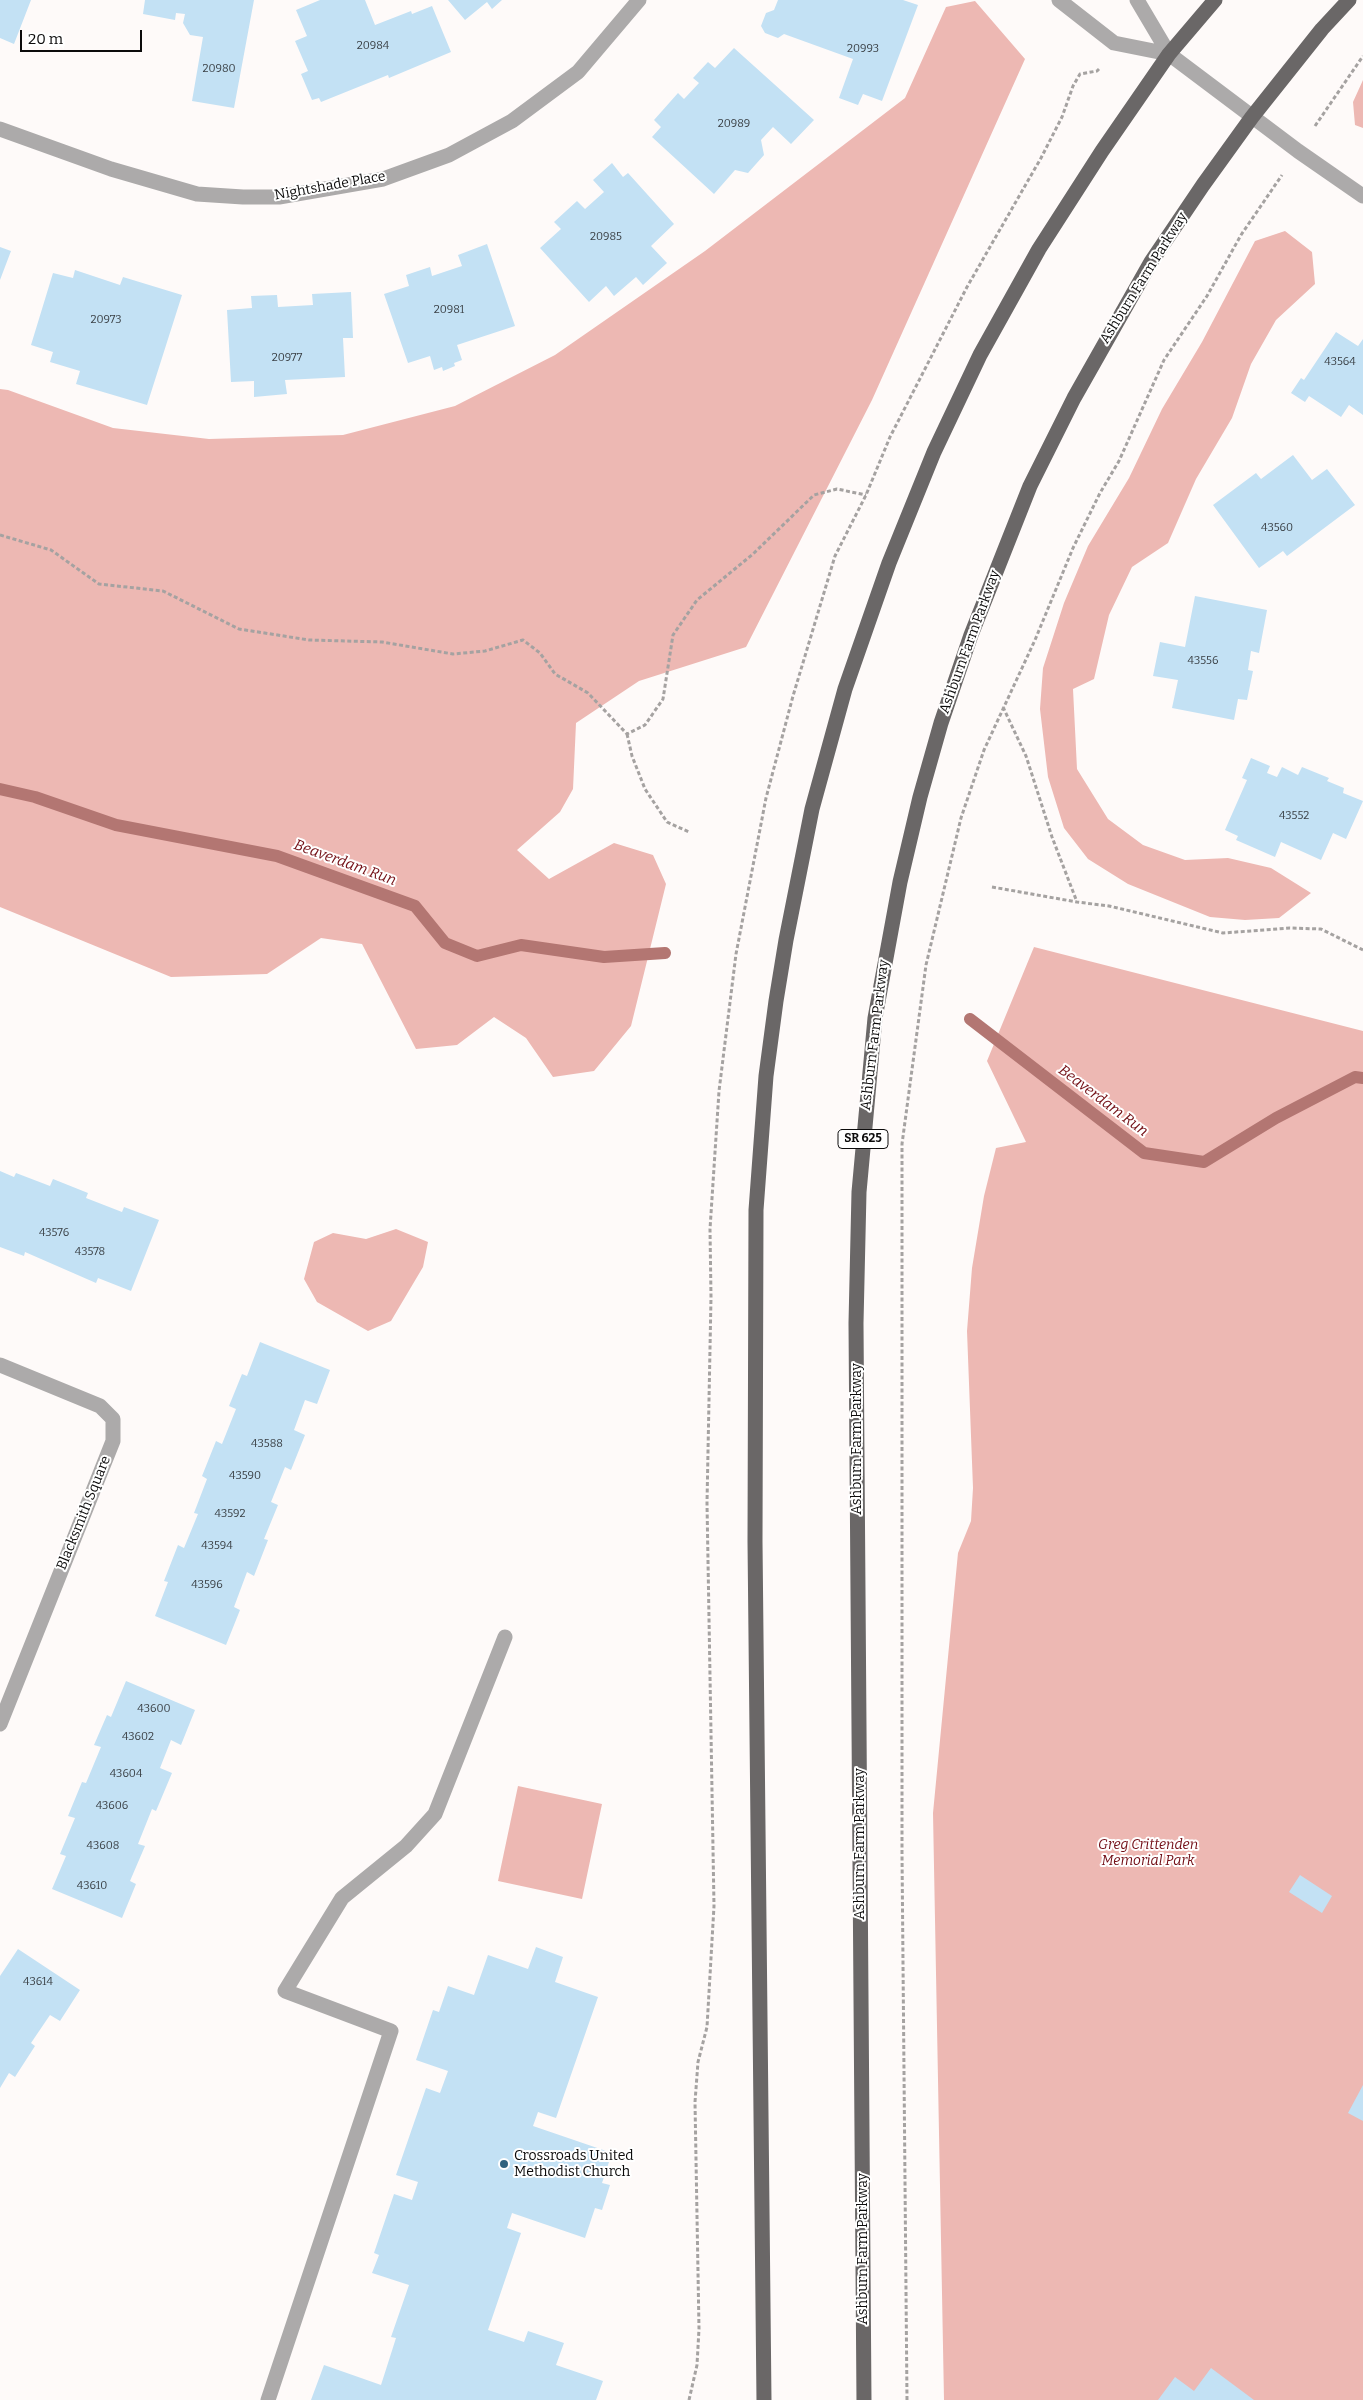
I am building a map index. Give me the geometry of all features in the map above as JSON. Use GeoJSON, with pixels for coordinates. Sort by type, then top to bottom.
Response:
{"type":"FeatureCollection","features":[{"type":"Feature","properties":{"kind":"main road"},"geometry":{"type":"LineString","coordinates":[[764,2400],[755,1541],[756,1210],[766,1076],[776,1001],[812,808],[845,689],[889,562],[934,452],[980,355],[1039,249],[1102,151],[1169,54],[1214,0]]}},
{"type":"Feature","properties":{"kind":"main road","name":"Ashburn Farm Parkway"},"geometry":{"type":"LineString","coordinates":[[864,2400],[856,1323],[859,1192],[875,1018],[900,882],[938,732],[971,635],[1030,486],[1074,398],[1151,262],[1252,117],[1322,29],[1349,0]]}},
{"type":"Feature","properties":{"kind":"street","name":"Nightshade Place"},"geometry":{"type":"LineString","coordinates":[[0,129],[112,169],[197,194],[279,197],[383,179],[449,155],[512,122],[578,72],[640,0]]}},
{"type":"Feature","properties":{"kind":"street"},"geometry":{"type":"LineString","coordinates":[[1059,0],[1114,43],[1169,54]]}},
{"type":"Feature","properties":{"kind":"street"},"geometry":{"type":"LineString","coordinates":[[1137,0],[1169,54],[1298,151],[1363,196]]}},
{"type":"Feature","properties":{"kind":"street","name":"Blacksmith Square"},"geometry":{"type":"LineString","coordinates":[[0,1365],[100,1406],[114,1419],[114,1441],[0,1724]]}},
{"type":"Feature","properties":{"kind":"street"},"geometry":{"type":"LineString","coordinates":[[268,2400],[391,2031],[285,1991],[342,1898],[406,1846],[435,1814],[505,1637]]}},
{"type":"Feature","properties":{"kind":"path"},"geometry":{"type":"LineString","coordinates":[[907,2400],[902,1863],[902,1144],[926,965],[961,818],[984,750],[1002,707],[1035,640],[1073,548],[1100,493],[1120,461],[1164,360],[1207,296],[1241,235],[1363,56]]}},
{"type":"Feature","properties":{"kind":"path"},"geometry":{"type":"LineString","coordinates":[[627,734],[645,725],[663,699],[673,635],[697,600],[753,554],[814,495],[837,489],[866,495]]}},
{"type":"Feature","properties":{"kind":"path"},"geometry":{"type":"LineString","coordinates":[[0,535],[51,550],[98,584],[163,591],[239,629],[308,640],[382,642],[453,654],[485,650],[523,640],[540,653],[555,674],[588,694],[627,734],[632,756],[645,789],[667,822],[689,832]]}},
{"type":"Feature","properties":{"kind":"path"},"geometry":{"type":"LineString","coordinates":[[1002,707],[1026,756],[1052,837],[1077,902]]}},
{"type":"Feature","properties":{"kind":"path"},"geometry":{"type":"LineString","coordinates":[[992,887],[1109,906],[1223,933],[1290,928],[1321,929],[1363,950]]}},
{"type":"Feature","properties":{"kind":"green space"},"geometry":{"type":"Polygon","coordinates":[[[975,1],[1025,59],[872,400],[746,647],[639,681],[576,723],[573,789],[560,812],[517,850],[549,879],[614,843],[653,855],[666,884],[631,1026],[594,1071],[553,1077],[526,1038],[494,1017],[457,1045],[416,1049],[362,944],[321,938],[267,974],[171,977],[0,907],[0,389],[8,390],[113,428],[209,439],[343,435],[455,406],[555,355],[705,251],[905,98],[946,7],[975,1]]]}},
{"type":"Feature","properties":{"kind":"green space"},"geometry":{"type":"Polygon","coordinates":[[[1363,80],[1363,128],[1355,125],[1353,102],[1363,80]]]}},
{"type":"Feature","properties":{"kind":"green space"},"geometry":{"type":"Polygon","coordinates":[[[1285,231],[1312,252],[1315,284],[1276,320],[1251,364],[1232,418],[1196,479],[1168,543],[1132,567],[1109,615],[1094,679],[1073,689],[1077,769],[1108,819],[1143,845],[1185,860],[1228,858],[1271,868],[1311,893],[1279,918],[1245,920],[1210,917],[1128,884],[1088,859],[1064,828],[1048,777],[1040,709],[1043,668],[1064,603],[1088,546],[1129,478],[1162,409],[1202,342],[1255,241],[1285,231]]]}},
{"type":"Feature","properties":{"kind":"green space","name":"Greg Crittenden Memorial Park"},"geometry":{"type":"Polygon","coordinates":[[[1034,947],[1363,1031],[1363,2400],[944,2400],[933,1813],[958,1553],[971,1521],[973,1488],[967,1331],[972,1268],[984,1196],[996,1148],[1026,1142],[987,1061],[1034,947]]]}},
{"type":"Feature","properties":{"kind":"green space"},"geometry":{"type":"Polygon","coordinates":[[[396,1229],[428,1242],[423,1267],[391,1321],[368,1331],[317,1302],[304,1279],[314,1242],[333,1233],[366,1239],[396,1229]]]}},
{"type":"Feature","properties":{"kind":"green space"},"geometry":{"type":"Polygon","coordinates":[[[518,1786],[602,1804],[582,1899],[498,1881],[518,1786]]]}},
{"type":"Feature","properties":{"kind":"building"},"geometry":{"type":"Polygon","coordinates":[[[0,0],[31,0],[14,44],[0,38],[0,0]]]}},
{"type":"Feature","properties":{"kind":"building"},"geometry":{"type":"Polygon","coordinates":[[[145,0],[254,0],[234,108],[192,101],[203,37],[190,35],[183,23],[185,14],[176,13],[175,20],[143,14],[145,0]]]}},
{"type":"Feature","properties":{"kind":"building"},"geometry":{"type":"Polygon","coordinates":[[[320,0],[365,0],[375,25],[411,11],[412,14],[432,6],[451,52],[389,78],[388,75],[321,102],[319,98],[312,100],[301,74],[308,71],[295,41],[307,36],[296,10],[320,0]]]}},
{"type":"Feature","properties":{"kind":"building"},"geometry":{"type":"Polygon","coordinates":[[[448,0],[502,0],[492,9],[487,2],[465,20],[448,0]]]}},
{"type":"Feature","properties":{"kind":"building"},"geometry":{"type":"Polygon","coordinates":[[[778,0],[903,0],[918,5],[882,101],[863,94],[858,105],[839,98],[853,59],[784,34],[778,38],[765,33],[761,26],[766,13],[774,10],[778,0]]]}},
{"type":"Feature","properties":{"kind":"building"},"geometry":{"type":"Polygon","coordinates":[[[734,48],[814,120],[791,144],[773,127],[761,140],[764,155],[748,173],[735,170],[714,194],[652,137],[661,127],[654,120],[678,93],[684,99],[699,83],[693,78],[708,62],[715,68],[734,48]]]}},
{"type":"Feature","properties":{"kind":"building"},"geometry":{"type":"Polygon","coordinates":[[[612,163],[623,177],[628,173],[674,224],[651,246],[667,263],[643,285],[636,277],[614,296],[606,286],[589,302],[540,248],[561,229],[554,222],[577,201],[585,209],[604,192],[593,180],[612,163]]]}},
{"type":"Feature","properties":{"kind":"building"},"geometry":{"type":"Polygon","coordinates":[[[487,244],[515,326],[457,345],[462,360],[454,363],[455,366],[443,371],[442,367],[434,370],[430,356],[408,363],[384,294],[409,286],[406,275],[430,267],[432,276],[462,266],[458,255],[487,244]]]}},
{"type":"Feature","properties":{"kind":"building"},"geometry":{"type":"Polygon","coordinates":[[[0,247],[11,251],[0,280],[0,247]]]}},
{"type":"Feature","properties":{"kind":"building"},"geometry":{"type":"Polygon","coordinates":[[[75,270],[120,285],[123,277],[182,295],[147,405],[76,384],[80,371],[50,362],[53,352],[31,345],[53,273],[73,278],[75,270]]]}},
{"type":"Feature","properties":{"kind":"building"},"geometry":{"type":"Polygon","coordinates":[[[351,292],[353,338],[343,338],[345,377],[285,380],[287,394],[254,397],[254,381],[231,382],[227,310],[252,308],[251,296],[277,295],[278,307],[313,305],[312,294],[351,292]]]}},
{"type":"Feature","properties":{"kind":"building"},"geometry":{"type":"Polygon","coordinates":[[[1336,332],[1358,346],[1363,339],[1363,415],[1349,405],[1341,417],[1309,396],[1305,402],[1291,393],[1301,378],[1304,380],[1336,332]]]}},
{"type":"Feature","properties":{"kind":"building"},"geometry":{"type":"Polygon","coordinates":[[[1293,455],[1312,480],[1327,469],[1355,505],[1287,556],[1283,551],[1259,568],[1213,505],[1256,473],[1261,479],[1293,455]]]}},
{"type":"Feature","properties":{"kind":"building"},"geometry":{"type":"Polygon","coordinates":[[[1195,596],[1267,610],[1259,653],[1251,651],[1248,670],[1253,671],[1247,700],[1238,699],[1234,720],[1172,708],[1178,680],[1153,676],[1160,642],[1185,647],[1195,596]]]}},
{"type":"Feature","properties":{"kind":"building"},"geometry":{"type":"Polygon","coordinates":[[[1251,758],[1270,766],[1267,773],[1277,777],[1282,767],[1298,775],[1302,767],[1329,778],[1327,781],[1344,788],[1343,793],[1363,801],[1346,839],[1333,833],[1321,860],[1281,842],[1275,857],[1236,840],[1238,836],[1225,830],[1247,780],[1242,778],[1251,758]]]}},
{"type":"Feature","properties":{"kind":"building"},"geometry":{"type":"Polygon","coordinates":[[[0,1171],[14,1177],[16,1173],[50,1186],[53,1179],[88,1193],[86,1198],[122,1212],[124,1207],[159,1220],[131,1291],[98,1278],[96,1283],[25,1252],[24,1256],[0,1247],[0,1171]]]}},
{"type":"Feature","properties":{"kind":"building"},"geometry":{"type":"Polygon","coordinates":[[[260,1342],[330,1370],[317,1404],[305,1400],[294,1430],[305,1435],[291,1470],[285,1467],[271,1502],[278,1505],[264,1539],[268,1540],[254,1576],[247,1572],[234,1607],[240,1610],[226,1645],[155,1616],[168,1582],[164,1581],[178,1545],[184,1548],[198,1514],[194,1513],[207,1479],[202,1476],[216,1441],[222,1444],[236,1409],[229,1406],[242,1374],[247,1376],[260,1342]]]}},
{"type":"Feature","properties":{"kind":"building"},"geometry":{"type":"Polygon","coordinates":[[[126,1681],[195,1710],[181,1745],[171,1740],[160,1768],[172,1773],[156,1811],[152,1809],[138,1844],[145,1846],[130,1881],[136,1884],[122,1918],[52,1889],[66,1856],[60,1854],[75,1818],[68,1816],[82,1782],[86,1783],[101,1747],[94,1745],[107,1715],[111,1717],[126,1681]]]}},
{"type":"Feature","properties":{"kind":"building"},"geometry":{"type":"Polygon","coordinates":[[[1300,1875],[1332,1896],[1322,1913],[1289,1892],[1300,1875]]]}},
{"type":"Feature","properties":{"kind":"building","name":"Crossroads United Methodist Church"},"geometry":{"type":"Polygon","coordinates":[[[536,1947],[563,1957],[555,1982],[598,1997],[556,2118],[538,2112],[533,2126],[612,2153],[602,2183],[610,2185],[602,2210],[595,2208],[585,2238],[512,2213],[507,2228],[521,2233],[488,2330],[524,2342],[528,2331],[564,2343],[556,2365],[603,2381],[596,2400],[311,2400],[324,2365],[381,2385],[396,2338],[391,2337],[409,2285],[372,2273],[379,2255],[374,2253],[394,2194],[412,2200],[418,2182],[396,2175],[426,2088],[440,2093],[448,2071],[416,2060],[433,2010],[439,2012],[448,1986],[474,1995],[488,1955],[528,1969],[536,1947]]]}},
{"type":"Feature","properties":{"kind":"building"},"geometry":{"type":"Polygon","coordinates":[[[18,1949],[80,1990],[60,2021],[50,2015],[31,2043],[35,2046],[15,2077],[9,2073],[0,2088],[0,1976],[18,1949]]]}},
{"type":"Feature","properties":{"kind":"building"},"geometry":{"type":"Polygon","coordinates":[[[1363,2085],[1363,2121],[1348,2113],[1363,2085]]]}},
{"type":"Feature","properties":{"kind":"building"},"geometry":{"type":"Polygon","coordinates":[[[1211,2368],[1254,2400],[1158,2400],[1175,2377],[1194,2391],[1211,2368]]]}},
{"type":"Feature","properties":{"kind":"waterway","name":"Beaverdam Run"},"geometry":{"type":"LineString","coordinates":[[0,789],[35,797],[116,825],[277,856],[415,906],[445,943],[477,956],[521,945],[604,957],[665,953]]}},
{"type":"Feature","properties":{"kind":"waterway","name":"Beaverdam Run"},"geometry":{"type":"LineString","coordinates":[[970,1019],[1144,1153],[1204,1162],[1276,1118],[1355,1077],[1363,1078]]}},
{"type":"Feature","properties":{"kind":"place","name":"Crossroads United Methodist Church"},"geometry":{"type":"Point","coordinates":[504,2164]}}]}
